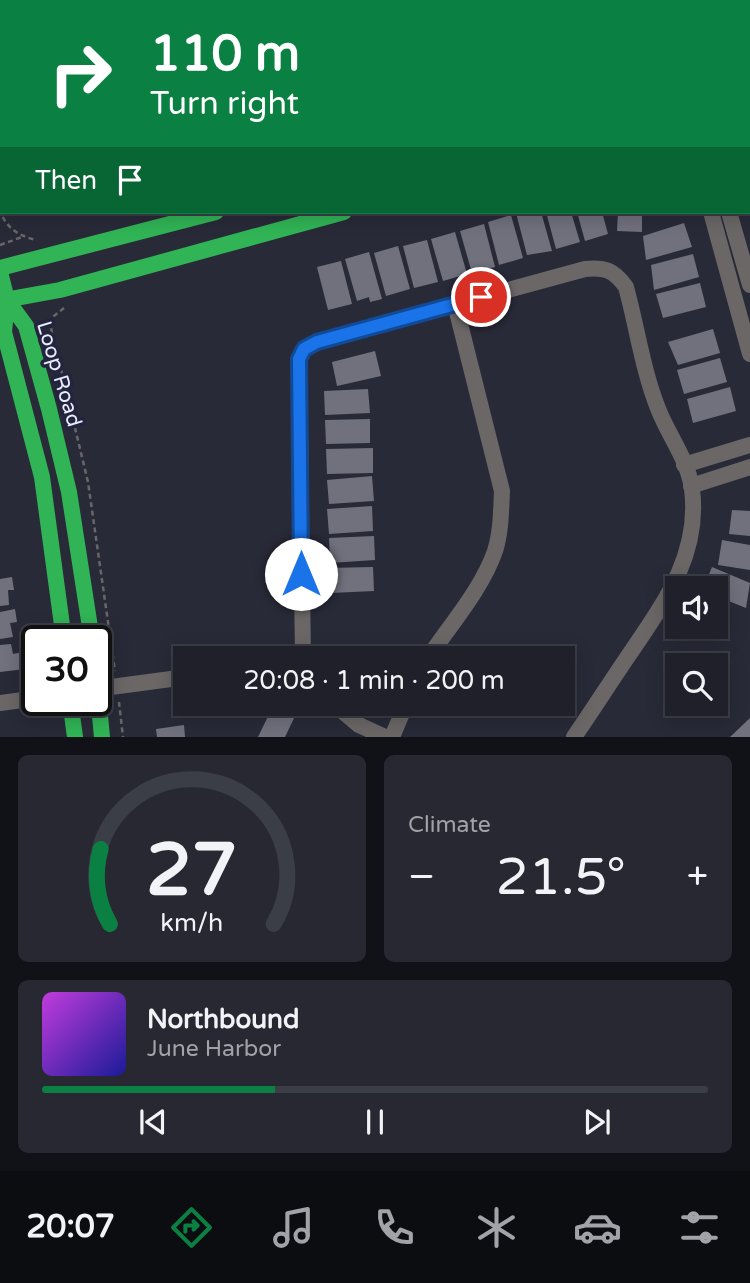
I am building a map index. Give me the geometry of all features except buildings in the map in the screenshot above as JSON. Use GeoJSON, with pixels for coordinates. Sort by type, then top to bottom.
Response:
{"type":"FeatureCollection","features":[{"type":"Feature","properties":{"kind":"street"},"geometry":{"type":"LineString","coordinates":[[209,214],[0,270],[4,300],[60,290],[337,214]]}},
{"type":"Feature","properties":{"kind":"street"},"geometry":{"type":"LineString","coordinates":[[712,214],[750,354]]}},
{"type":"Feature","properties":{"kind":"street"},"geometry":{"type":"LineString","coordinates":[[730,214],[750,285]]}},
{"type":"Feature","properties":{"kind":"street"},"geometry":{"type":"LineString","coordinates":[[297,646],[299,359],[304,349],[317,342],[455,304],[585,269],[602,267],[617,273],[626,287],[658,410],[691,486],[694,520],[680,573],[665,601],[574,737]]}},
{"type":"Feature","properties":{"kind":"street","name":"Loop Road"},"geometry":{"type":"LineString","coordinates":[[4,300],[4,332],[42,477],[62,625]]}},
{"type":"Feature","properties":{"kind":"street","name":"Loop Road"},"geometry":{"type":"LineString","coordinates":[[4,300],[26,326],[49,409],[69,492],[90,625]]}},
{"type":"Feature","properties":{"kind":"street"},"geometry":{"type":"LineString","coordinates":[[436,646],[478,584],[495,552],[501,523],[499,480],[455,304]]}},
{"type":"Feature","properties":{"kind":"street"},"geometry":{"type":"LineString","coordinates":[[684,465],[750,445]]}},
{"type":"Feature","properties":{"kind":"street"},"geometry":{"type":"LineString","coordinates":[[691,486],[750,467]]}},
{"type":"Feature","properties":{"kind":"street"},"geometry":{"type":"LineString","coordinates":[[112,683],[173,678]]}},
{"type":"Feature","properties":{"kind":"street"},"geometry":{"type":"LineString","coordinates":[[0,703],[21,700]]}},
{"type":"Feature","properties":{"kind":"street"},"geometry":{"type":"LineString","coordinates":[[72,716],[75,737]]}},
{"type":"Feature","properties":{"kind":"street"},"geometry":{"type":"LineString","coordinates":[[101,716],[103,737]]}},
{"type":"Feature","properties":{"kind":"street"},"geometry":{"type":"LineString","coordinates":[[348,716],[359,725],[385,737]]}},
{"type":"Feature","properties":{"kind":"street"},"geometry":{"type":"LineString","coordinates":[[392,737],[400,716]]}},
{"type":"Feature","properties":{"kind":"path"},"geometry":{"type":"LineString","coordinates":[[0,246],[22,237],[6,223],[2,214]]}},
{"type":"Feature","properties":{"kind":"traffic: fast"},"geometry":{"type":"LineString","coordinates":[[0,268],[208,214]]}},
{"type":"Feature","properties":{"kind":"traffic: fast"},"geometry":{"type":"LineString","coordinates":[[0,301],[60,290],[337,214]]}},
{"type":"Feature","properties":{"kind":"traffic: fast"},"geometry":{"type":"LineString","coordinates":[[0,272],[7,300],[4,332],[42,477],[62,625]]}},
{"type":"Feature","properties":{"kind":"traffic: fast"},"geometry":{"type":"LineString","coordinates":[[7,300],[26,326],[49,409],[69,492],[90,625]]}},
{"type":"Feature","properties":{"kind":"traffic: fast"},"geometry":{"type":"LineString","coordinates":[[72,716],[75,737]]}},
{"type":"Feature","properties":{"kind":"traffic: fast"},"geometry":{"type":"LineString","coordinates":[[100,716],[102,737]]}},
{"type":"Feature","properties":{"kind":"route"},"geometry":{"type":"LineString","coordinates":[[301,574],[299,359],[304,349],[317,342],[481,297]]}}]}
